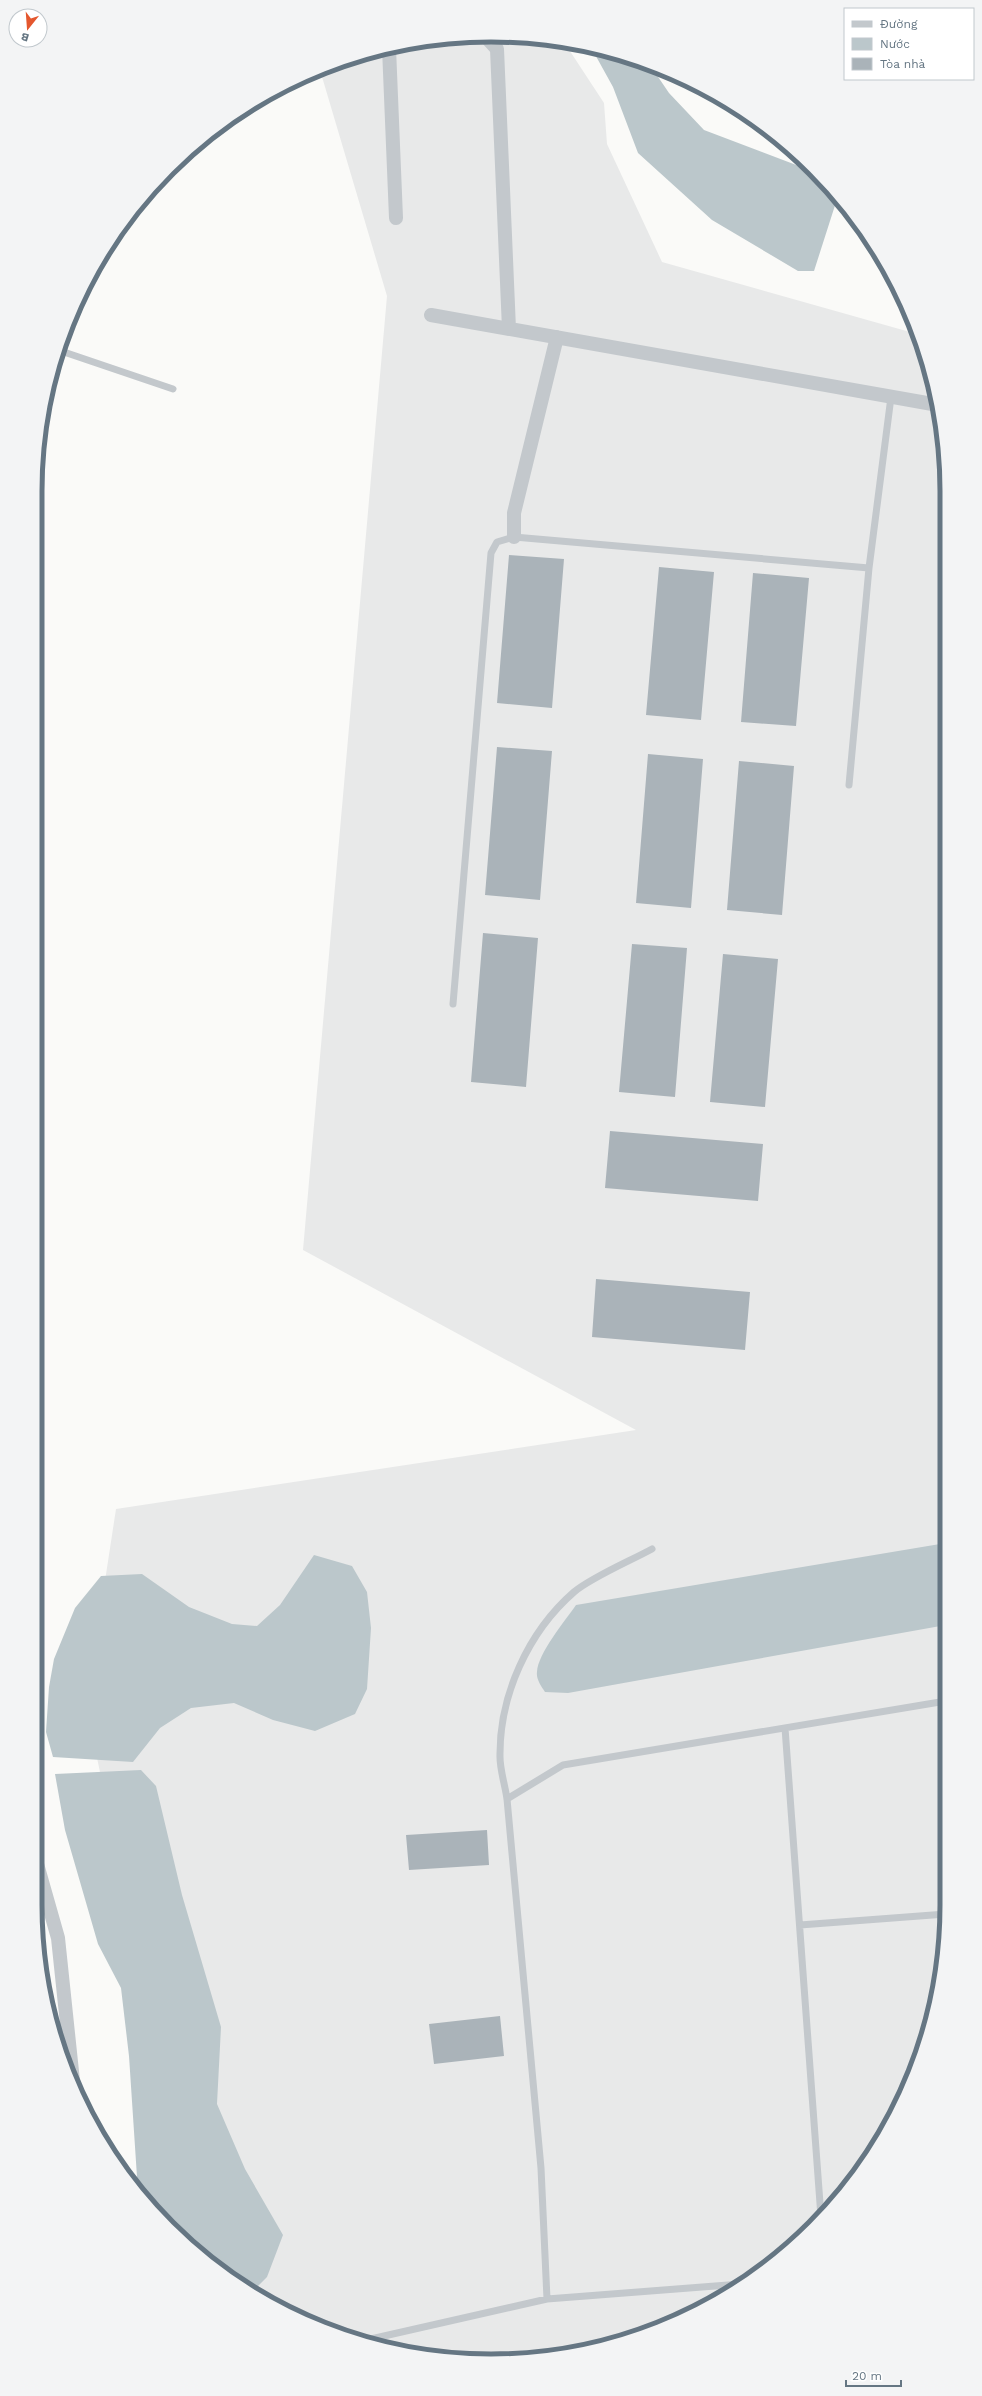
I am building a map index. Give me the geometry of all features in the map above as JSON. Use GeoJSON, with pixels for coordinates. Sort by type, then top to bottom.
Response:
{"type":"FeatureCollection","features":[{"type":"Feature","properties":{"kind":"street"},"geometry":{"type":"LineString","coordinates":[[491,42],[497,49],[509,329]]}},
{"type":"Feature","properties":{"kind":"street"},"geometry":{"type":"LineString","coordinates":[[389,54],[396,218]]}},
{"type":"Feature","properties":{"kind":"street"},"geometry":{"type":"LineString","coordinates":[[431,315],[931,404]]}},
{"type":"Feature","properties":{"kind":"street"},"geometry":{"type":"LineString","coordinates":[[514,536],[514,513],[557,337]]}},
{"type":"Feature","properties":{"kind":"street"},"geometry":{"type":"LineString","coordinates":[[42,1882],[58,1938],[71,2063]]}},
{"type":"Feature","properties":{"kind":"lane"},"geometry":{"type":"LineString","coordinates":[[64,352],[173,389]]}},
{"type":"Feature","properties":{"kind":"lane"},"geometry":{"type":"LineString","coordinates":[[849,785],[869,568],[891,397]]}},
{"type":"Feature","properties":{"kind":"lane"},"geometry":{"type":"LineString","coordinates":[[453,1004],[490,553],[497,542],[514,536],[869,568]]}},
{"type":"Feature","properties":{"kind":"lane"},"geometry":{"type":"LineString","coordinates":[[547,2300],[541,2168],[507,1799],[499,1758],[504,1710],[514,1679],[535,1638],[552,1615],[575,1591],[652,1550]]}},
{"type":"Feature","properties":{"kind":"lane"},"geometry":{"type":"LineString","coordinates":[[507,1799],[562,1765],[940,1702]]}},
{"type":"Feature","properties":{"kind":"lane"},"geometry":{"type":"LineString","coordinates":[[785,1728],[789,1808],[800,1925],[820,2210]]}},
{"type":"Feature","properties":{"kind":"lane"},"geometry":{"type":"LineString","coordinates":[[800,1925],[940,1914]]}},
{"type":"Feature","properties":{"kind":"lane"},"geometry":{"type":"LineString","coordinates":[[373,2338],[547,2300],[730,2285]]}},
{"type":"Feature","properties":{"kind":"shaded area"},"geometry":{"type":"Polygon","coordinates":[[[491,42],[520,43],[569,49],[604,103],[607,144],[662,262],[911,332],[925,375],[936,432],[939,462],[940,1905],[936,1964],[925,2021],[906,2077],[880,2130],[847,2178],[829,2201],[787,2243],[764,2261],[716,2294],[663,2320],[607,2339],[550,2350],[520,2353],[462,2353],[432,2350],[375,2339],[319,2320],[292,2308],[266,2294],[209,2254],[177,2141],[86,1705],[116,1509],[636,1430],[303,1250],[387,296],[322,75],[375,57],[432,46],[491,42]]]}},
{"type":"Feature","properties":{"kind":"water"},"geometry":{"type":"Polygon","coordinates":[[[595,54],[656,73],[669,93],[704,130],[801,167],[836,203],[814,271],[798,271],[712,220],[638,153],[613,87],[595,54]]]}},
{"type":"Feature","properties":{"kind":"water"},"geometry":{"type":"Polygon","coordinates":[[[940,1544],[940,1626],[568,1693],[545,1692],[538,1680],[537,1672],[539,1664],[553,1637],[576,1605],[940,1544]]]}},
{"type":"Feature","properties":{"kind":"water"},"geometry":{"type":"Polygon","coordinates":[[[314,1555],[352,1566],[367,1592],[371,1628],[367,1689],[355,1714],[315,1731],[273,1720],[234,1703],[191,1708],[160,1728],[133,1762],[53,1757],[46,1732],[49,1687],[54,1659],[75,1608],[101,1576],[142,1574],[189,1607],[232,1624],[257,1626],[280,1605],[314,1555]]]}},
{"type":"Feature","properties":{"kind":"water"},"geometry":{"type":"Polygon","coordinates":[[[141,1770],[156,1786],[182,1895],[221,2027],[217,2104],[245,2169],[283,2235],[267,2277],[256,2288],[195,2243],[153,2201],[137,2181],[129,2056],[121,1988],[98,1944],[65,1830],[55,1774],[141,1770]]]}},
{"type":"Feature","properties":{"kind":"building"},"geometry":{"type":"Polygon","coordinates":[[[509,555],[564,559],[552,708],[497,703],[509,555]]]}},
{"type":"Feature","properties":{"kind":"building"},"geometry":{"type":"Polygon","coordinates":[[[659,567],[714,572],[701,720],[646,715],[659,567]]]}},
{"type":"Feature","properties":{"kind":"building"},"geometry":{"type":"Polygon","coordinates":[[[753,573],[809,578],[796,726],[741,722],[753,573]]]}},
{"type":"Feature","properties":{"kind":"building"},"geometry":{"type":"Polygon","coordinates":[[[497,747],[552,751],[540,900],[485,895],[497,747]]]}},
{"type":"Feature","properties":{"kind":"building"},"geometry":{"type":"Polygon","coordinates":[[[648,754],[703,759],[691,908],[636,903],[648,754]]]}},
{"type":"Feature","properties":{"kind":"building"},"geometry":{"type":"Polygon","coordinates":[[[739,761],[794,766],[782,915],[727,910],[739,761]]]}},
{"type":"Feature","properties":{"kind":"building"},"geometry":{"type":"Polygon","coordinates":[[[483,933],[538,938],[526,1087],[471,1082],[483,933]]]}},
{"type":"Feature","properties":{"kind":"building"},"geometry":{"type":"Polygon","coordinates":[[[632,944],[687,948],[675,1097],[619,1092],[632,944]]]}},
{"type":"Feature","properties":{"kind":"building"},"geometry":{"type":"Polygon","coordinates":[[[723,954],[778,959],[765,1107],[710,1102],[723,954]]]}},
{"type":"Feature","properties":{"kind":"building"},"geometry":{"type":"Polygon","coordinates":[[[610,1131],[763,1144],[758,1201],[605,1188],[610,1131]]]}},
{"type":"Feature","properties":{"kind":"building"},"geometry":{"type":"Polygon","coordinates":[[[596,1279],[750,1292],[745,1350],[592,1337],[596,1279]]]}},
{"type":"Feature","properties":{"kind":"building"},"geometry":{"type":"Polygon","coordinates":[[[487,1830],[489,1865],[409,1870],[406,1835],[487,1830]]]}},
{"type":"Feature","properties":{"kind":"building"},"geometry":{"type":"Polygon","coordinates":[[[500,2016],[504,2056],[434,2064],[429,2024],[500,2016]]]}}]}
